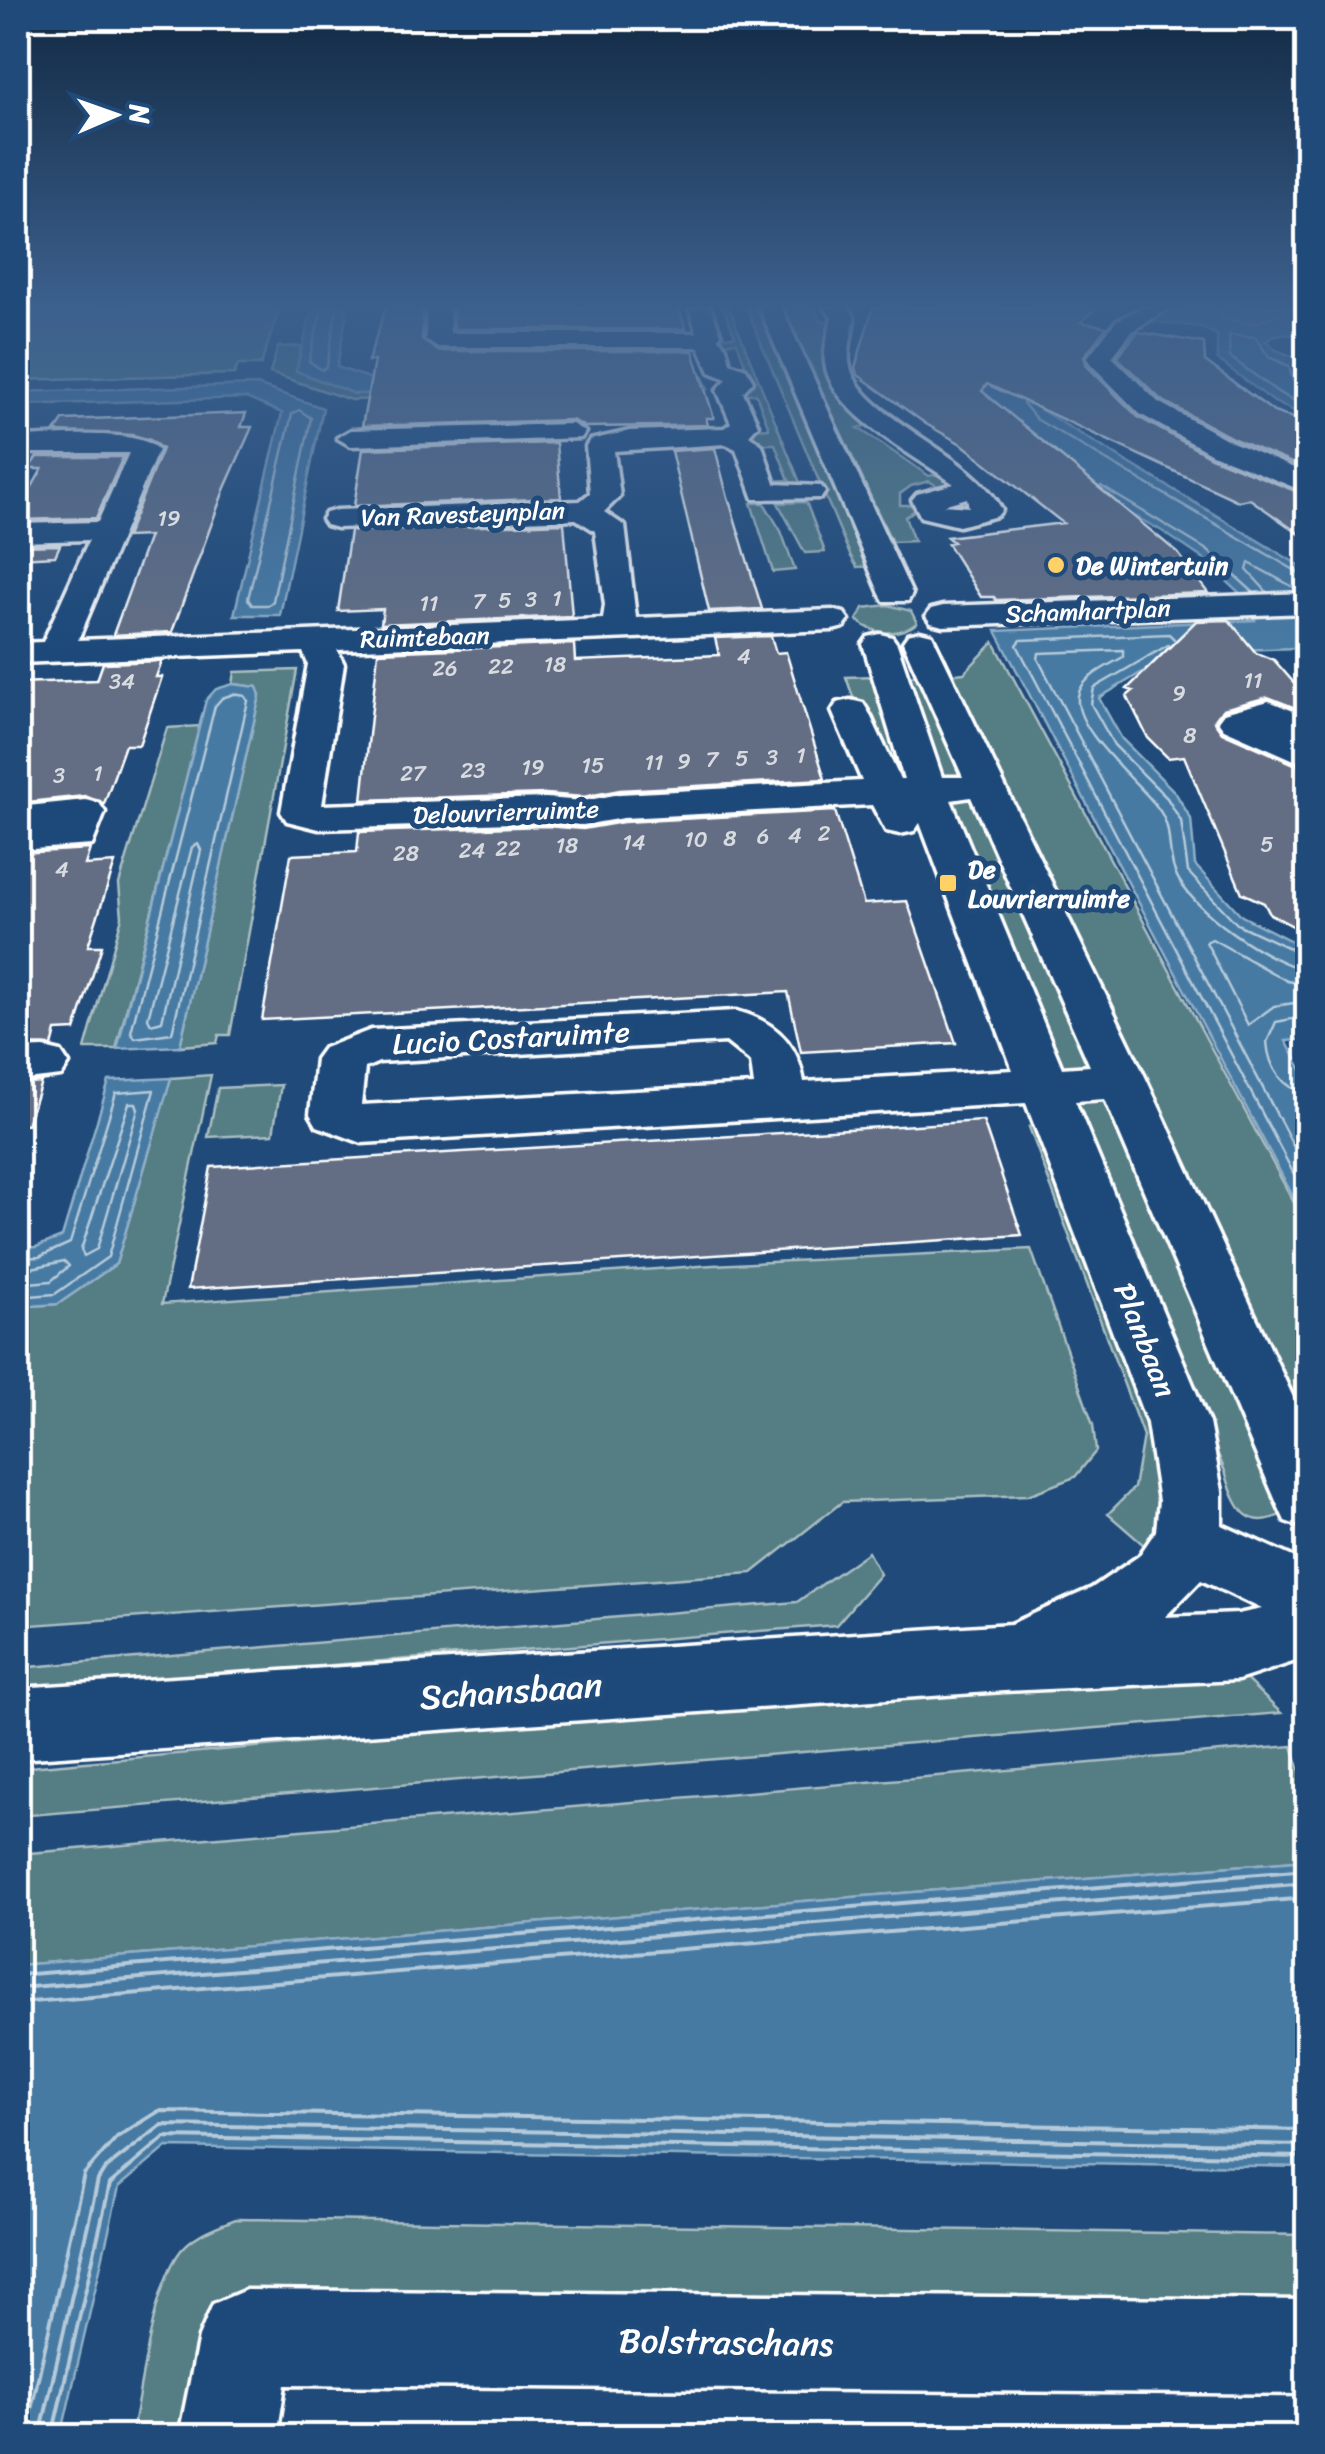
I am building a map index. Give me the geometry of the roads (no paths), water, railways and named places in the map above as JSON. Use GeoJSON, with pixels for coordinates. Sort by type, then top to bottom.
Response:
{"type":"FeatureCollection","features":[{"type":"Feature","properties":{"kind":"street"},"geometry":{"type":"LineString","coordinates":[[743,422],[745,426],[732,436],[748,445],[764,493],[807,483],[825,524]]}},
{"type":"Feature","properties":{"kind":"street"},"geometry":{"type":"LineString","coordinates":[[820,422],[896,594]]}},
{"type":"Feature","properties":{"kind":"street"},"geometry":{"type":"LineString","coordinates":[[882,422],[972,488]]}},
{"type":"Feature","properties":{"kind":"street"},"geometry":{"type":"LineString","coordinates":[[1173,422],[1222,448],[1308,485]]}},
{"type":"Feature","properties":{"kind":"street"},"geometry":{"type":"LineString","coordinates":[[351,438],[572,432]]}},
{"type":"Feature","properties":{"kind":"street","name":"Van Ravesteynplan"},"geometry":{"type":"LineString","coordinates":[[338,519],[588,510],[605,496],[600,446],[630,439],[732,436]]}},
{"type":"Feature","properties":{"kind":"street"},"geometry":{"type":"LineString","coordinates":[[18,445],[134,445],[144,450],[56,652]]}},
{"type":"Feature","properties":{"kind":"street","name":"Van Ravesteynplan"},"geometry":{"type":"LineString","coordinates":[[588,510],[588,516],[610,526],[620,605],[618,629]]}},
{"type":"Feature","properties":{"kind":"street"},"geometry":{"type":"LineString","coordinates":[[18,533],[108,530]]}},
{"type":"Feature","properties":{"kind":"street"},"geometry":{"type":"LineString","coordinates":[[896,594],[931,605],[914,634],[843,632],[832,620],[834,608],[849,599],[896,594]]}},
{"type":"Feature","properties":{"kind":"street","name":"Schamhartplan"},"geometry":{"type":"LineString","coordinates":[[914,634],[1308,603]]}},
{"type":"Feature","properties":{"kind":"street","name":"Ruimtebaan"},"geometry":{"type":"LineString","coordinates":[[18,653],[832,620]]}},
{"type":"Feature","properties":{"kind":"street"},"geometry":{"type":"LineString","coordinates":[[914,634],[1122,1082],[1308,1502]]}},
{"type":"Feature","properties":{"kind":"street","name":"Planbaan"},"geometry":{"type":"LineString","coordinates":[[914,634],[907,791],[1044,1086],[1178,1423],[1192,1504],[1187,1541],[1163,1581],[1119,1610],[1004,1658]]}},
{"type":"Feature","properties":{"kind":"street","name":"Delouvrierruimte"},"geometry":{"type":"LineString","coordinates":[[315,641],[326,664],[301,812],[320,817],[546,810],[571,814],[602,812],[620,806],[986,786]]}},
{"type":"Feature","properties":{"kind":"street"},"geometry":{"type":"LineString","coordinates":[[850,711],[907,791],[921,868]]}},
{"type":"Feature","properties":{"kind":"street"},"geometry":{"type":"LineString","coordinates":[[1308,732],[1269,712],[1237,721],[1308,755]]}},
{"type":"Feature","properties":{"kind":"street"},"geometry":{"type":"LineString","coordinates":[[18,824],[33,816],[84,812],[77,836],[18,838]]}},
{"type":"Feature","properties":{"kind":"street","name":"Lucio Costaruimte"},"geometry":{"type":"LineString","coordinates":[[781,1099],[775,1055],[736,1026],[371,1046],[340,1059],[335,1114],[362,1124],[1122,1082]]}},
{"type":"Feature","properties":{"kind":"street"},"geometry":{"type":"LineString","coordinates":[[1187,1541],[1308,1597]]}},
{"type":"Feature","properties":{"kind":"street"},"geometry":{"type":"LineString","coordinates":[[1004,1658],[1238,1647],[1270,1642],[1292,1631],[1308,1615]]}},
{"type":"Feature","properties":{"kind":"street","name":"Schansbaan"},"geometry":{"type":"LineString","coordinates":[[18,1724],[1004,1658]]}},
{"type":"Feature","properties":{"kind":"street","name":"Bolstraschans"},"geometry":{"type":"LineString","coordinates":[[228,2436],[246,2337],[1308,2347]]}},
{"type":"Feature","properties":{"kind":"water"},"geometry":{"type":"Polygon","coordinates":[[[280,422],[320,422],[280,615],[234,615],[280,422]]]}},
{"type":"Feature","properties":{"kind":"water"},"geometry":{"type":"Polygon","coordinates":[[[997,422],[1060,422],[1307,570],[1307,653],[1298,648],[1176,652],[1099,698],[1122,739],[1175,792],[1191,819],[1195,865],[1242,916],[1307,949],[1307,1039],[1286,1041],[1307,1079],[1307,1223],[996,631],[1255,620],[1244,597],[1202,558],[1162,531],[1023,455],[997,422]]]}},
{"type":"Feature","properties":{"kind":"water"},"geometry":{"type":"Polygon","coordinates":[[[233,684],[257,687],[260,695],[180,1046],[117,1049],[206,700],[216,689],[233,684]]]}},
{"type":"Feature","properties":{"kind":"water"},"geometry":{"type":"Polygon","coordinates":[[[171,1078],[116,1264],[58,1304],[18,1307],[18,1248],[36,1247],[62,1237],[109,1081],[171,1078]]]}},
{"type":"Feature","properties":{"kind":"water"},"geometry":{"type":"Polygon","coordinates":[[[1307,1860],[1307,2167],[167,2147],[119,2187],[61,2436],[18,2436],[18,1965],[1307,1860]]]}},
{"type":"Feature","properties":{"kind":"place","name":"De Wintertuin"},"geometry":{"type":"Point","coordinates":[1056,565]}},
{"type":"Feature","properties":{"kind":"place","name":"De Louvrierruimte"},"geometry":{"type":"Point","coordinates":[948,883]}}]}
